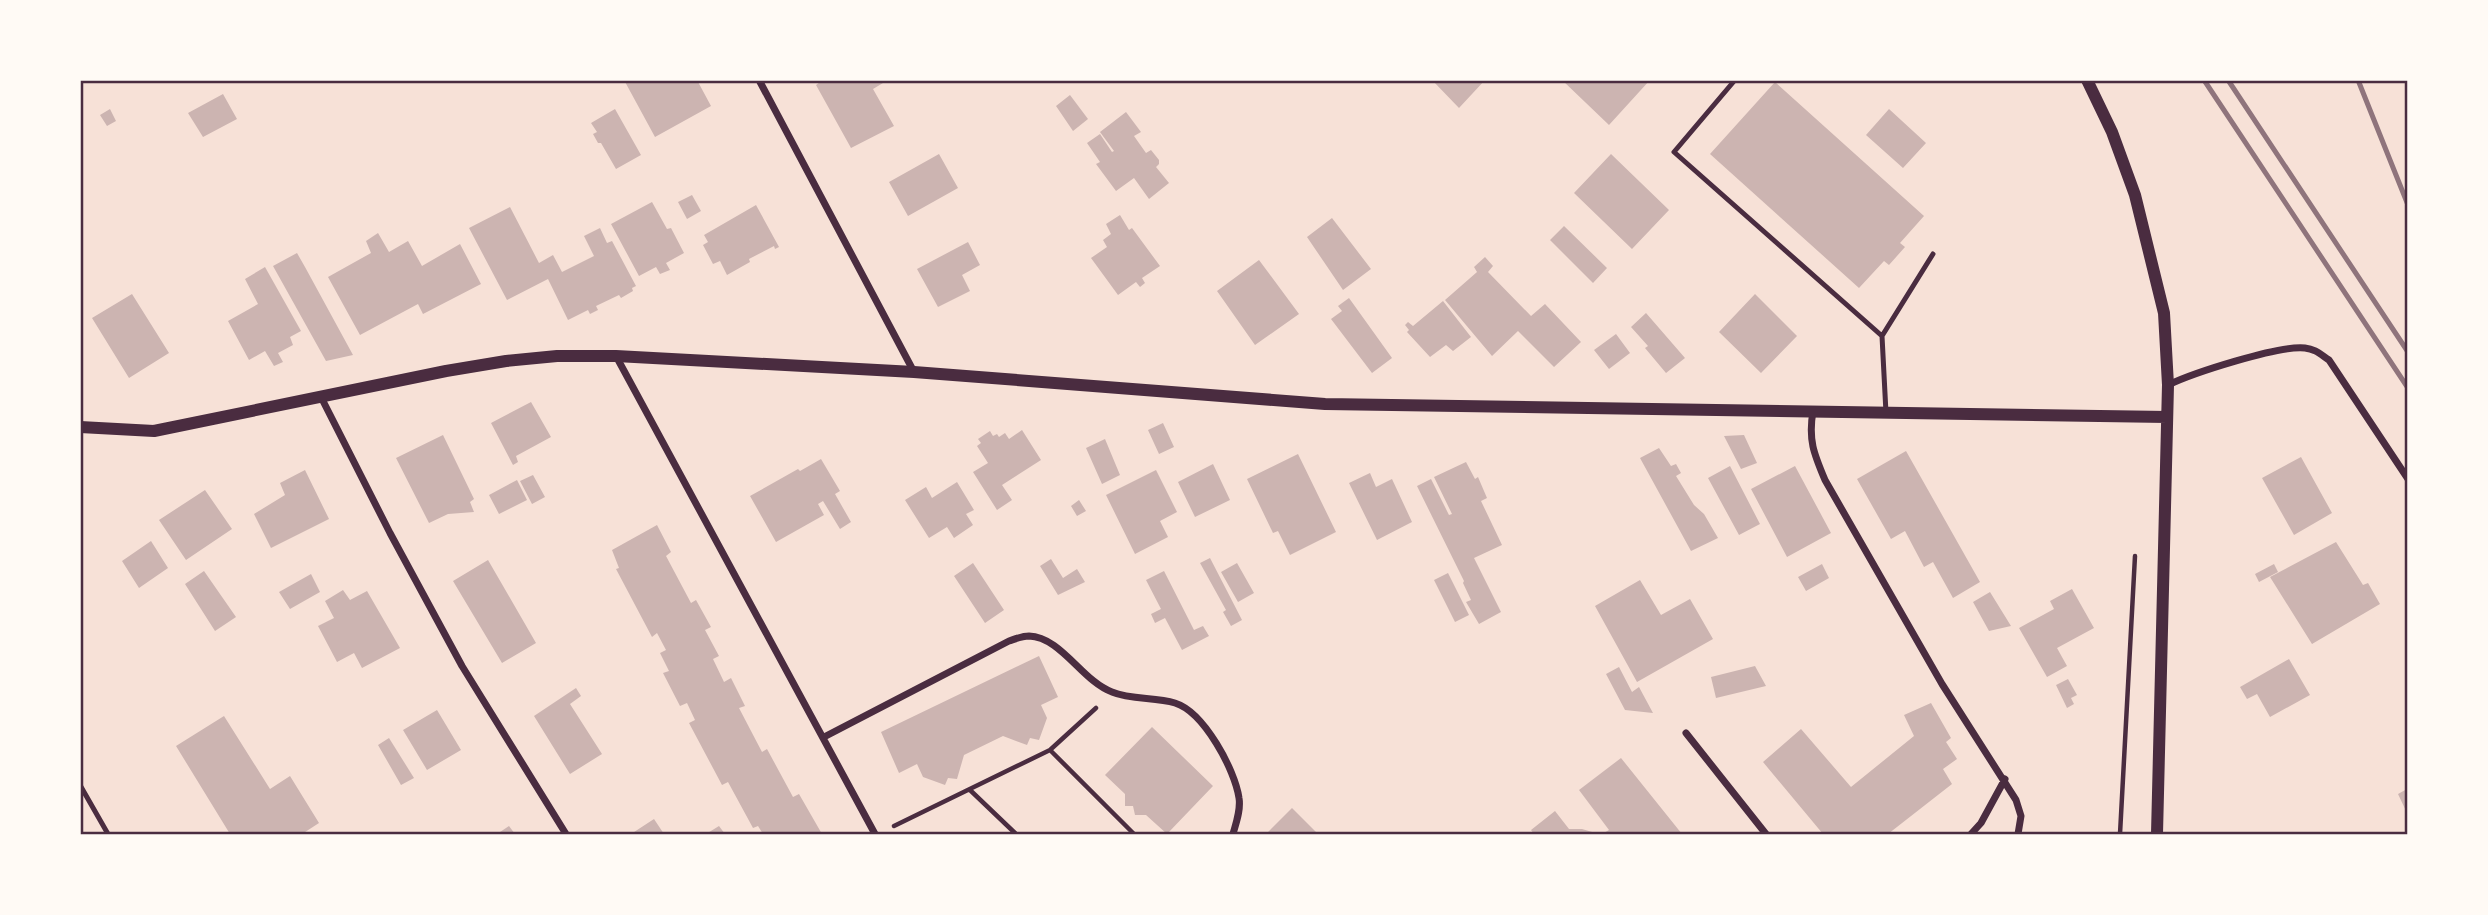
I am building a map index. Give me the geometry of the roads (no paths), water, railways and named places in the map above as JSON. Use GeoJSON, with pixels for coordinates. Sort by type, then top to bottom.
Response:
{"type":"FeatureCollection","features":[{"type":"Feature","properties":{"kind":"street"},"geometry":{"type":"LineString","coordinates":[[759,80],[914,372]]}},
{"type":"Feature","properties":{"kind":"street"},"geometry":{"type":"LineString","coordinates":[[2087,80],[2112,132],[2135,195],[2164,313],[2168,385],[2157,835]]}},
{"type":"Feature","properties":{"kind":"street"},"geometry":{"type":"LineString","coordinates":[[2168,385],[2191,374],[2285,349],[2315,349],[2329,360],[2407,479]]}},
{"type":"Feature","properties":{"kind":"street"},"geometry":{"type":"LineString","coordinates":[[81,428],[154,431],[446,370],[557,356],[616,356],[914,372],[1325,404],[2167,416]]}},
{"type":"Feature","properties":{"kind":"street"},"geometry":{"type":"LineString","coordinates":[[616,356],[875,835]]}},
{"type":"Feature","properties":{"kind":"street"},"geometry":{"type":"LineString","coordinates":[[321,397],[462,666],[566,835]]}},
{"type":"Feature","properties":{"kind":"street"},"geometry":{"type":"LineString","coordinates":[[1813,411],[1809,430],[1812,450],[1825,480],[1942,684],[2005,779],[2021,816],[2018,835]]}},
{"type":"Feature","properties":{"kind":"street"},"geometry":{"type":"LineString","coordinates":[[824,737],[1009,641],[1027,636],[1038,637],[1052,643],[1084,674],[1112,693],[1177,703],[1202,722],[1216,742],[1237,789],[1238,815],[1233,835]]}},
{"type":"Feature","properties":{"kind":"street"},"geometry":{"type":"LineString","coordinates":[[1686,733],[1766,835]]}},
{"type":"Feature","properties":{"kind":"street"},"geometry":{"type":"LineString","coordinates":[[1971,835],[1981,823],[2005,779]]}},
{"type":"Feature","properties":{"kind":"lane"},"geometry":{"type":"LineString","coordinates":[[1735,80],[1674,152],[1882,336]]}},
{"type":"Feature","properties":{"kind":"lane"},"geometry":{"type":"LineString","coordinates":[[1886,414],[1882,336],[1933,254]]}},
{"type":"Feature","properties":{"kind":"lane"},"geometry":{"type":"LineString","coordinates":[[80,785],[108,835]]}},
{"type":"Feature","properties":{"kind":"railway"},"geometry":{"type":"LineString","coordinates":[[2204,80],[2408,388]]}},
{"type":"Feature","properties":{"kind":"railway"},"geometry":{"type":"LineString","coordinates":[[2228,80],[2408,352]]}},
{"type":"Feature","properties":{"kind":"railway"},"geometry":{"type":"LineString","coordinates":[[2358,80],[2408,205]]}}]}
